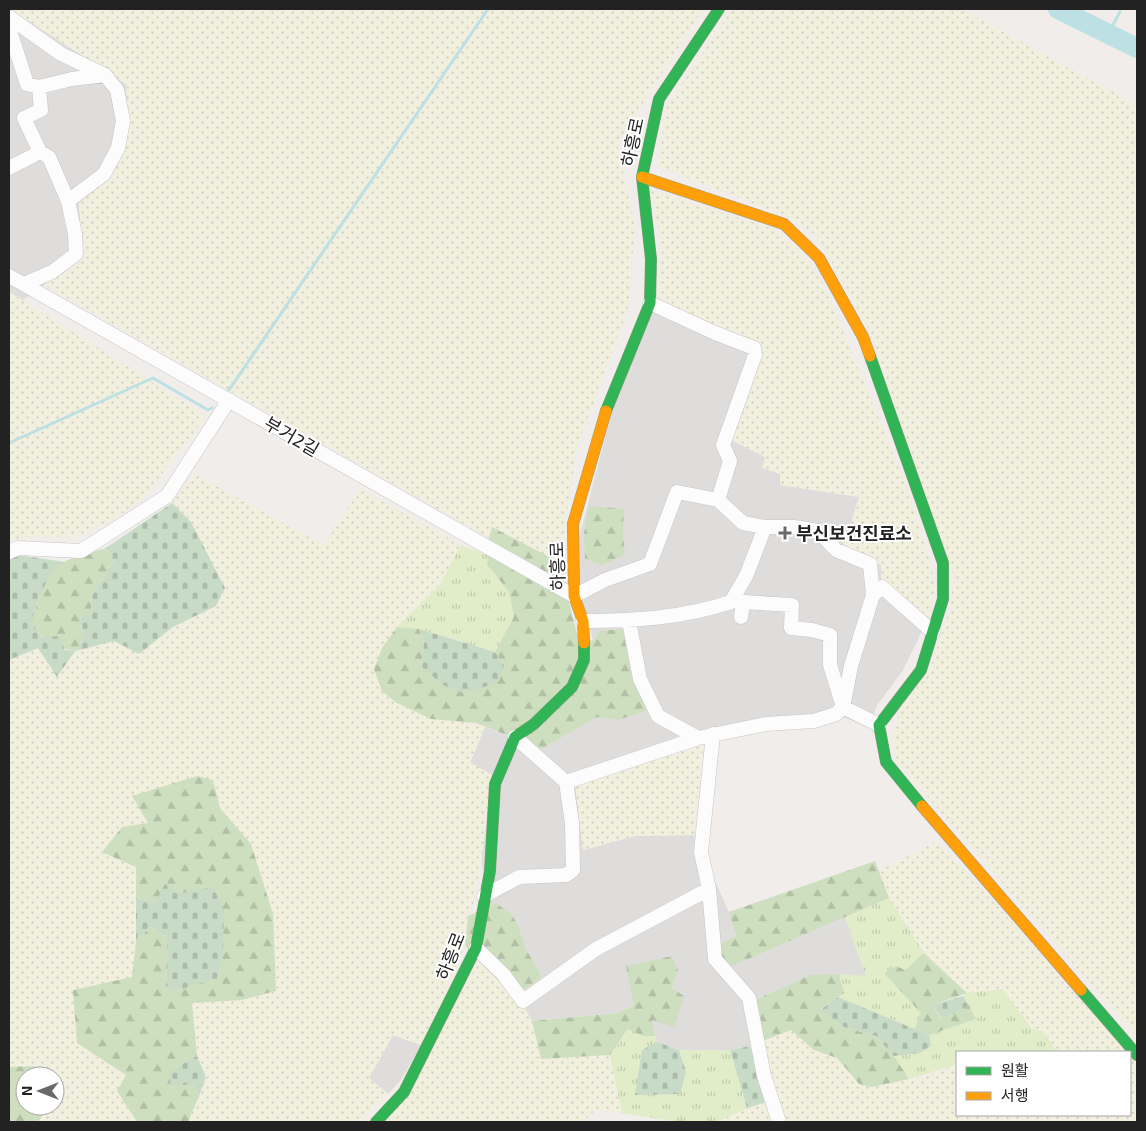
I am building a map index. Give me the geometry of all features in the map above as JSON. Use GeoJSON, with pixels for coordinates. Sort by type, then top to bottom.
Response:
{"type":"FeatureCollection","features":[{"type":"Feature","properties":{"kind":"street","name":"하흥로"},"geometry":{"type":"LineString","coordinates":[[376,1122],[404,1092],[476,948],[490,871],[495,784],[514,737],[534,724],[572,687],[584,660],[583,621],[574,596],[573,524],[600,427],[650,303],[651,259],[642,177],[659,99],[719,9]]}},
{"type":"Feature","properties":{"kind":"street"},"geometry":{"type":"LineString","coordinates":[[10,22],[27,84],[39,87],[72,79],[105,75]]}},
{"type":"Feature","properties":{"kind":"street"},"geometry":{"type":"LineString","coordinates":[[10,22],[61,54],[105,75],[117,90],[122,116],[118,148],[104,174],[68,202]]}},
{"type":"Feature","properties":{"kind":"street"},"geometry":{"type":"LineString","coordinates":[[24,284],[52,272],[76,254],[75,234],[68,202],[49,157],[40,152],[24,118],[41,110],[39,87]]}},
{"type":"Feature","properties":{"kind":"street"},"geometry":{"type":"LineString","coordinates":[[9,168],[40,152]]}},
{"type":"Feature","properties":{"kind":"street"},"geometry":{"type":"LineString","coordinates":[[642,177],[784,224],[818,258],[863,337],[943,563],[942,599],[921,670],[879,725],[886,762],[987,883],[1137,1054]]}},
{"type":"Feature","properties":{"kind":"street","name":"부거2길"},"geometry":{"type":"LineString","coordinates":[[9,276],[574,596]]}},
{"type":"Feature","properties":{"kind":"street"},"geometry":{"type":"LineString","coordinates":[[650,303],[715,334],[754,348],[755,355],[723,445],[730,461],[718,500]]}},
{"type":"Feature","properties":{"kind":"street"},"geometry":{"type":"LineString","coordinates":[[9,552],[18,548],[80,551],[167,496],[229,400]]}},
{"type":"Feature","properties":{"kind":"street"},"geometry":{"type":"LineString","coordinates":[[566,782],[713,734],[766,724],[814,721],[836,714],[843,707],[849,676],[872,596],[870,564],[836,550],[818,531],[794,526],[765,527],[743,523],[718,500],[677,492],[650,564],[605,580],[574,596]]}},
{"type":"Feature","properties":{"kind":"street"},"geometry":{"type":"LineString","coordinates":[[583,621],[629,621],[672,616],[731,602],[746,576],[765,527]]}},
{"type":"Feature","properties":{"kind":"street"},"geometry":{"type":"LineString","coordinates":[[872,596],[882,587],[933,632]]}},
{"type":"Feature","properties":{"kind":"street"},"geometry":{"type":"LineString","coordinates":[[741,617],[743,602],[792,605],[791,628],[812,630],[830,635],[830,665],[843,707],[879,725]]}},
{"type":"Feature","properties":{"kind":"street"},"geometry":{"type":"LineString","coordinates":[[629,621],[640,679],[658,716],[698,738]]}},
{"type":"Feature","properties":{"kind":"street"},"geometry":{"type":"LineString","coordinates":[[713,734],[701,852],[709,889],[715,959],[749,998],[764,1076],[778,1122]]}},
{"type":"Feature","properties":{"kind":"street"},"geometry":{"type":"LineString","coordinates":[[484,896],[519,877],[566,875],[573,870],[572,823],[566,782],[514,737]]}},
{"type":"Feature","properties":{"kind":"street"},"geometry":{"type":"LineString","coordinates":[[476,948],[503,974],[523,1000],[596,949],[709,889]]}},
{"type":"Feature","properties":{"kind":"shaded area"},"geometry":{"type":"Polygon","coordinates":[[[9,9],[24,16],[126,84],[129,130],[110,177],[79,203],[83,257],[23,300],[9,292],[9,9]]]}},
{"type":"Feature","properties":{"kind":"shaded area"},"geometry":{"type":"Polygon","coordinates":[[[10,9],[703,9],[617,144],[635,226],[628,309],[577,447],[559,562],[492,527],[489,538],[44,285],[83,257],[79,203],[110,177],[129,130],[126,84],[10,9]]]}},
{"type":"Feature","properties":{"kind":"shaded area"},"geometry":{"type":"Polygon","coordinates":[[[732,9],[961,9],[1124,98],[1137,110],[1137,1037],[896,761],[893,735],[900,710],[929,672],[949,612],[954,576],[870,332],[818,237],[790,218],[658,166],[666,108],[732,9]]]}},
{"type":"Feature","properties":{"kind":"shaded area"},"geometry":{"type":"Polygon","coordinates":[[[651,190],[774,229],[800,251],[824,285],[908,490],[931,565],[936,588],[928,619],[881,579],[881,565],[842,550],[859,497],[780,485],[780,474],[762,468],[765,457],[731,440],[763,352],[658,301],[662,249],[651,190]]]}},
{"type":"Feature","properties":{"kind":"shaded area"},"geometry":{"type":"Polygon","coordinates":[[[9,292],[206,416],[143,499],[112,520],[75,537],[23,537],[9,542],[9,292]]]}},
{"type":"Feature","properties":{"kind":"shaded area"},"geometry":{"type":"Polygon","coordinates":[[[658,301],[763,352],[732,440],[765,457],[780,474],[781,485],[859,497],[881,565],[881,579],[928,619],[902,672],[877,705],[869,728],[846,718],[779,726],[706,739],[575,784],[584,850],[635,836],[694,835],[729,912],[736,936],[719,944],[732,966],[845,917],[866,976],[810,975],[744,1005],[750,1046],[730,1050],[679,1050],[657,1042],[651,1020],[672,988],[678,970],[634,1005],[618,1013],[532,1021],[524,1007],[514,997],[542,977],[526,949],[519,927],[487,907],[470,763],[485,727],[542,749],[597,717],[618,720],[647,711],[631,672],[623,630],[593,641],[579,588],[579,538],[615,400],[658,301]]]}},
{"type":"Feature","properties":{"kind":"shaded area"},"geometry":{"type":"Polygon","coordinates":[[[194,474],[324,545],[360,489],[461,545],[439,586],[397,627],[382,648],[382,691],[398,703],[431,719],[455,719],[485,727],[470,762],[492,775],[482,857],[473,904],[468,916],[465,946],[421,1045],[393,1035],[369,1078],[388,1094],[360,1122],[188,1122],[206,1077],[197,1056],[192,1003],[242,1000],[276,991],[273,914],[251,845],[220,808],[213,780],[102,852],[137,867],[136,942],[132,977],[77,1043],[126,1076],[117,1092],[138,1122],[38,1122],[42,1116],[65,1116],[65,1066],[9,1067],[9,660],[38,648],[57,676],[75,651],[114,641],[139,654],[173,627],[216,606],[191,522],[172,503],[194,474]]]}},
{"type":"Feature","properties":{"kind":"shaded area"},"geometry":{"type":"Polygon","coordinates":[[[703,745],[694,835],[635,836],[583,850],[575,784],[703,745]]]}},
{"type":"Feature","properties":{"kind":"shaded area"},"geometry":{"type":"Polygon","coordinates":[[[937,841],[988,895],[1126,1051],[1056,1051],[1043,1031],[1032,1029],[1002,989],[967,993],[924,953],[889,898],[879,871],[937,841]]]}},
{"type":"Feature","properties":{"kind":"shaded area"},"geometry":{"type":"Polygon","coordinates":[[[480,960],[524,1007],[532,1021],[541,1059],[610,1055],[622,1113],[596,1109],[584,1122],[385,1122],[480,960]]]}},
{"type":"Feature","properties":{"kind":"shaded area"},"geometry":{"type":"Polygon","coordinates":[[[791,1030],[814,1050],[837,1058],[860,1085],[872,1087],[922,1077],[956,1064],[956,1116],[1131,1116],[1131,1057],[1137,1064],[1137,1122],[717,1122],[747,1108],[766,1102],[766,1073],[762,1042],[791,1030]]]}},
{"type":"Feature","properties":{"kind":"shaded area"},"geometry":{"type":"Polygon","coordinates":[[[393,1035],[421,1045],[401,1080],[388,1094],[369,1078],[393,1035]]]}},
{"type":"Feature","properties":{"kind":"green space"},"geometry":{"type":"Polygon","coordinates":[[[172,503],[191,522],[225,588],[216,606],[173,627],[139,654],[114,641],[75,651],[84,640],[80,617],[91,613],[92,596],[115,559],[106,548],[172,503]]]}},
{"type":"Feature","properties":{"kind":"green space"},"geometry":{"type":"Polygon","coordinates":[[[589,506],[624,509],[623,533],[625,555],[602,565],[585,559],[584,533],[589,506]]]}},
{"type":"Feature","properties":{"kind":"green space"},"geometry":{"type":"Polygon","coordinates":[[[492,527],[559,562],[577,634],[593,641],[600,631],[623,629],[631,672],[647,711],[618,720],[597,717],[542,749],[476,723],[431,719],[397,703],[382,691],[374,669],[382,648],[397,627],[419,629],[424,641],[422,667],[504,665],[495,652],[514,617],[509,592],[487,564],[492,527]]]}},
{"type":"Feature","properties":{"kind":"green space"},"geometry":{"type":"Polygon","coordinates":[[[461,545],[488,555],[487,564],[509,592],[514,617],[495,652],[419,629],[397,627],[439,586],[461,545]]]}},
{"type":"Feature","properties":{"kind":"green space"},"geometry":{"type":"Polygon","coordinates":[[[106,548],[115,559],[92,596],[91,614],[80,617],[84,640],[75,651],[62,648],[45,638],[29,625],[45,583],[53,571],[64,562],[106,548]]]}},
{"type":"Feature","properties":{"kind":"green space"},"geometry":{"type":"Polygon","coordinates":[[[18,555],[65,562],[52,574],[47,582],[39,598],[30,625],[43,637],[59,636],[65,650],[75,651],[57,677],[38,648],[9,660],[9,559],[18,555]]]}},
{"type":"Feature","properties":{"kind":"green space"},"geometry":{"type":"Polygon","coordinates":[[[419,629],[495,652],[504,665],[499,681],[465,692],[450,689],[442,684],[422,667],[424,641],[419,629]]]}},
{"type":"Feature","properties":{"kind":"green space"},"geometry":{"type":"Polygon","coordinates":[[[197,776],[213,780],[220,808],[251,844],[273,914],[276,991],[242,1000],[192,1003],[197,1056],[169,1073],[192,1084],[199,1096],[188,1122],[137,1122],[117,1091],[126,1075],[77,1043],[73,990],[132,977],[136,942],[150,927],[167,936],[166,986],[173,992],[217,977],[155,903],[136,898],[136,867],[102,852],[122,827],[148,823],[132,796],[197,776]]]}},
{"type":"Feature","properties":{"kind":"green space"},"geometry":{"type":"Polygon","coordinates":[[[875,861],[889,898],[732,966],[721,956],[719,944],[736,936],[729,912],[875,861]]]}},
{"type":"Feature","properties":{"kind":"green space"},"geometry":{"type":"Polygon","coordinates":[[[165,884],[177,894],[213,887],[224,911],[223,952],[217,978],[173,992],[166,986],[167,936],[150,927],[136,942],[136,898],[155,903],[165,884]]]}},
{"type":"Feature","properties":{"kind":"green space"},"geometry":{"type":"Polygon","coordinates":[[[889,898],[924,953],[905,970],[920,1012],[915,1029],[838,997],[844,993],[839,974],[866,976],[845,917],[889,898]]]}},
{"type":"Feature","properties":{"kind":"green space"},"geometry":{"type":"Polygon","coordinates":[[[496,903],[512,915],[519,927],[526,949],[542,977],[514,997],[465,946],[468,916],[496,903]]]}},
{"type":"Feature","properties":{"kind":"green space"},"geometry":{"type":"Polygon","coordinates":[[[924,953],[967,993],[932,1005],[941,1019],[969,1006],[976,1019],[929,1035],[915,1029],[920,1012],[884,973],[896,966],[905,970],[924,953]]]}},
{"type":"Feature","properties":{"kind":"green space"},"geometry":{"type":"Polygon","coordinates":[[[672,956],[678,970],[672,988],[684,996],[674,1027],[652,1020],[655,1036],[643,1036],[628,1029],[610,1055],[541,1059],[532,1021],[618,1013],[634,1005],[626,966],[672,956]]]}},
{"type":"Feature","properties":{"kind":"green space"},"geometry":{"type":"Polygon","coordinates":[[[839,974],[844,993],[820,1009],[844,1027],[876,1036],[894,1056],[909,1079],[872,1087],[860,1085],[837,1058],[814,1050],[791,1030],[750,1046],[744,1005],[810,975],[839,974]]]}},
{"type":"Feature","properties":{"kind":"green space"},"geometry":{"type":"Polygon","coordinates":[[[1002,989],[1032,1029],[1043,1031],[1056,1051],[956,1051],[956,1064],[909,1079],[894,1056],[920,1053],[930,1046],[929,1035],[976,1019],[963,996],[967,993],[1002,989]]]}},
{"type":"Feature","properties":{"kind":"green space"},"geometry":{"type":"Polygon","coordinates":[[[963,996],[969,1006],[942,1019],[932,1005],[963,996]]]}},
{"type":"Feature","properties":{"kind":"green space"},"geometry":{"type":"Polygon","coordinates":[[[838,997],[929,1035],[931,1046],[920,1053],[894,1056],[876,1036],[844,1027],[820,1010],[838,997]]]}},
{"type":"Feature","properties":{"kind":"green space"},"geometry":{"type":"Polygon","coordinates":[[[629,1029],[643,1036],[655,1036],[657,1042],[642,1051],[686,1072],[679,1050],[730,1050],[747,1108],[717,1122],[677,1122],[622,1113],[610,1055],[629,1029]]]}},
{"type":"Feature","properties":{"kind":"green space"},"geometry":{"type":"Polygon","coordinates":[[[657,1042],[679,1050],[686,1072],[680,1094],[635,1095],[642,1050],[657,1042]]]}},
{"type":"Feature","properties":{"kind":"green space"},"geometry":{"type":"Polygon","coordinates":[[[750,1046],[766,1102],[747,1108],[730,1050],[750,1046]]]}},
{"type":"Feature","properties":{"kind":"green space"},"geometry":{"type":"Polygon","coordinates":[[[197,1056],[206,1077],[199,1096],[192,1084],[171,1086],[169,1072],[197,1056]]]}},
{"type":"Feature","properties":{"kind":"green space"},"geometry":{"type":"Polygon","coordinates":[[[9,1067],[15,1067],[15,1116],[42,1116],[38,1122],[9,1122],[9,1067]]]}},
{"type":"Feature","properties":{"kind":"waterway"},"geometry":{"type":"LineString","coordinates":[[229,390],[488,9]]}},
{"type":"Feature","properties":{"kind":"waterway"},"geometry":{"type":"LineString","coordinates":[[1058,9],[1137,48]]}},
{"type":"Feature","properties":{"kind":"waterway"},"geometry":{"type":"LineString","coordinates":[[1108,34],[1120,12]]}},
{"type":"Feature","properties":{"kind":"waterway"},"geometry":{"type":"LineString","coordinates":[[9,443],[153,378],[208,410],[212,408]]}},
{"type":"Feature","properties":{"kind":"traffic: fast"},"geometry":{"type":"LineString","coordinates":[[606,411],[650,303],[651,259],[642,177],[659,99],[719,9]]}},
{"type":"Feature","properties":{"kind":"traffic: fast"},"geometry":{"type":"LineString","coordinates":[[870,356],[943,563],[943,599],[921,670],[879,725],[886,762],[922,806]]}},
{"type":"Feature","properties":{"kind":"traffic: fast"},"geometry":{"type":"LineString","coordinates":[[376,1122],[404,1092],[476,948],[490,871],[495,784],[515,737],[534,724],[572,687],[584,660],[584,643]]}},
{"type":"Feature","properties":{"kind":"traffic: fast"},"geometry":{"type":"LineString","coordinates":[[1081,990],[1137,1055]]}},
{"type":"Feature","properties":{"kind":"traffic: slow"},"geometry":{"type":"LineString","coordinates":[[642,177],[784,224],[819,258],[863,337],[870,356]]}},
{"type":"Feature","properties":{"kind":"traffic: slow"},"geometry":{"type":"LineString","coordinates":[[584,643],[583,621],[574,596],[573,524],[606,411]]}},
{"type":"Feature","properties":{"kind":"traffic: slow"},"geometry":{"type":"LineString","coordinates":[[922,806],[1081,990]]}},
{"type":"Feature","properties":{"kind":"place","name":"부신보건진료소"},"geometry":{"type":"Point","coordinates":[785,533]}}]}
